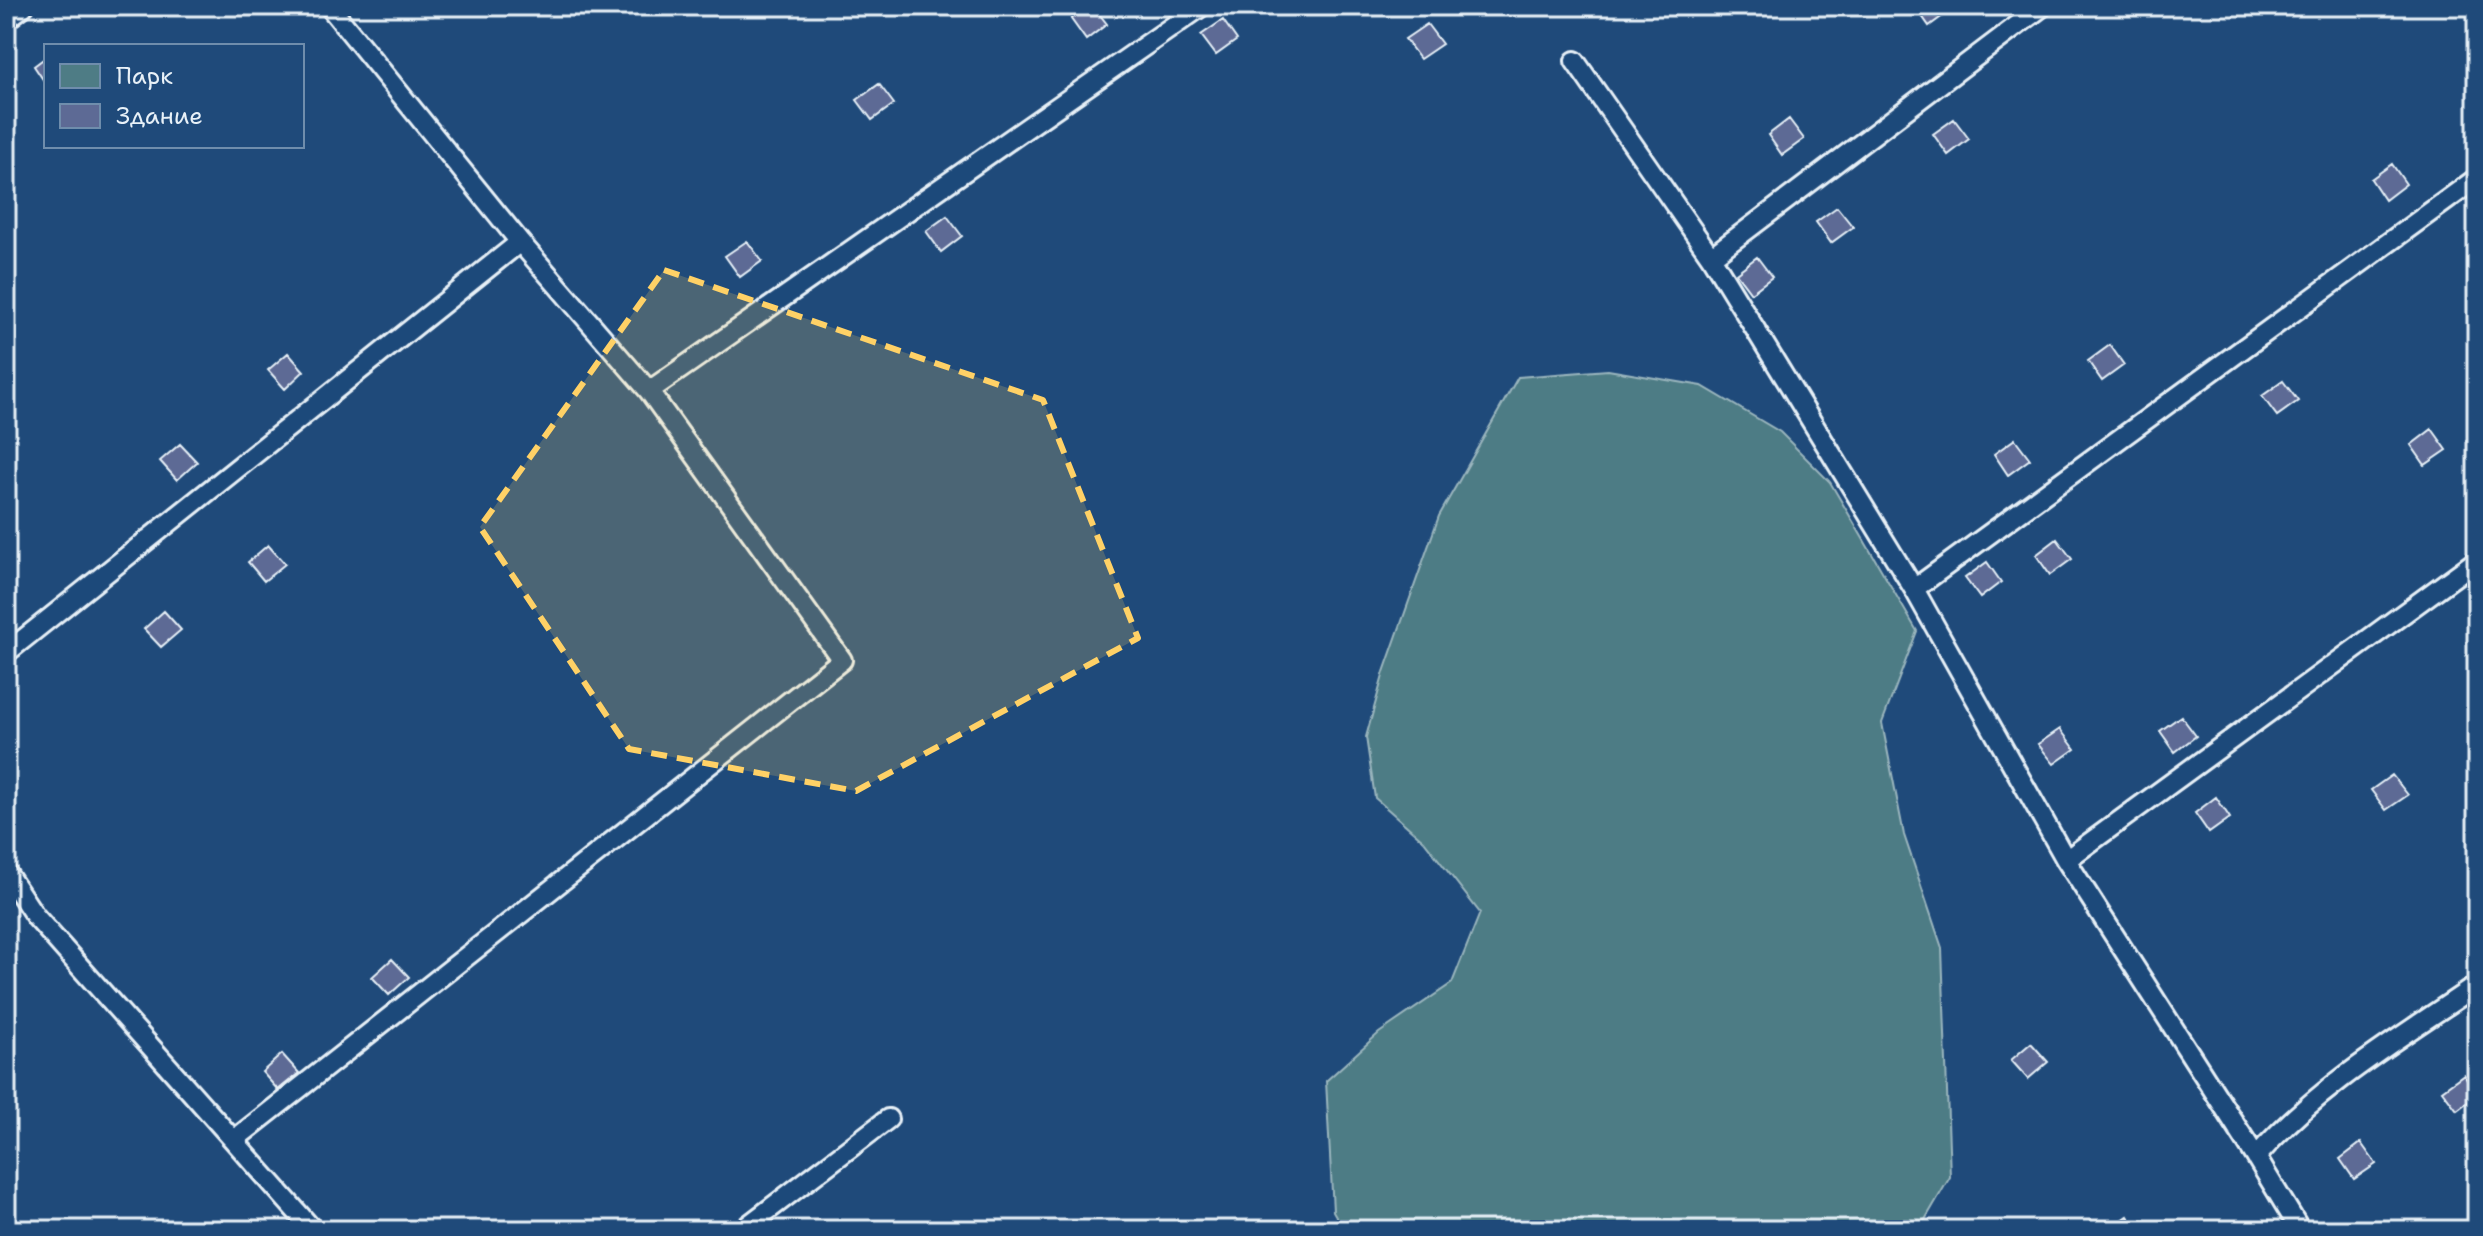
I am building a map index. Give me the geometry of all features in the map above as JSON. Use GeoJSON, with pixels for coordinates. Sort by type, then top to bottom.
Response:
{"type":"FeatureCollection","features":[{"type":"Feature","properties":{"kind":"lane"},"geometry":{"type":"LineString","coordinates":[[6,20],[24,6]]}},
{"type":"Feature","properties":{"kind":"lane"},"geometry":{"type":"LineString","coordinates":[[234,1140],[842,660],[649,391],[520,242],[329,6]]}},
{"type":"Feature","properties":{"kind":"lane"},"geometry":{"type":"LineString","coordinates":[[649,391],[1202,6]]}},
{"type":"Feature","properties":{"kind":"lane"},"geometry":{"type":"LineString","coordinates":[[1711,257],[2043,6]]}},
{"type":"Feature","properties":{"kind":"lane"},"geometry":{"type":"LineString","coordinates":[[1575,61],[1711,257],[1914,589],[2066,860],[2256,1157],[2298,1230]]}},
{"type":"Feature","properties":{"kind":"lane"},"geometry":{"type":"LineString","coordinates":[[1914,589],[2477,178]]}},
{"type":"Feature","properties":{"kind":"lane"},"geometry":{"type":"LineString","coordinates":[[6,653],[520,242]]}},
{"type":"Feature","properties":{"kind":"lane"},"geometry":{"type":"LineString","coordinates":[[2066,860],[2477,560]]}},
{"type":"Feature","properties":{"kind":"lane"},"geometry":{"type":"LineString","coordinates":[[6,872],[35,916],[313,1230]]}},
{"type":"Feature","properties":{"kind":"lane"},"geometry":{"type":"LineString","coordinates":[[2256,1157],[2316,1097],[2477,985]]}},
{"type":"Feature","properties":{"kind":"lane"},"geometry":{"type":"LineString","coordinates":[[742,1230],[888,1119]]}},
{"type":"Feature","properties":{"kind":"highlighted area"},"geometry":{"type":"Polygon","coordinates":[[[664,270],[1043,400],[1138,638],[856,791],[629,749],[480,527],[664,270]]]}},
{"type":"Feature","properties":{"kind":"green space"},"geometry":{"type":"Polygon","coordinates":[[[1608,370],[1702,386],[1780,432],[1830,482],[1917,631],[1882,723],[1904,835],[1942,948],[1950,1177],[1919,1230],[1344,1230],[1333,1211],[1326,1081],[1379,1033],[1452,983],[1480,913],[1424,841],[1375,798],[1366,737],[1384,672],[1439,516],[1518,377],[1608,370]]]}},
{"type":"Feature","properties":{"kind":"building"},"geometry":{"type":"Polygon","coordinates":[[[1090,6],[1107,24],[1086,40],[1071,19],[1090,6]]]}},
{"type":"Feature","properties":{"kind":"building"},"geometry":{"type":"Polygon","coordinates":[[[1242,6],[1263,6],[1249,16],[1242,6]]]}},
{"type":"Feature","properties":{"kind":"building"},"geometry":{"type":"Polygon","coordinates":[[[1915,6],[1947,6],[1951,10],[1929,26],[1915,6]]]}},
{"type":"Feature","properties":{"kind":"building"},"geometry":{"type":"Polygon","coordinates":[[[1223,20],[1237,40],[1216,55],[1201,35],[1223,20]]]}},
{"type":"Feature","properties":{"kind":"building"},"geometry":{"type":"Polygon","coordinates":[[[1427,24],[1442,44],[1420,59],[1405,39],[1427,24]]]}},
{"type":"Feature","properties":{"kind":"building"},"geometry":{"type":"Polygon","coordinates":[[[44,58],[44,81],[34,66],[44,58]]]}},
{"type":"Feature","properties":{"kind":"building"},"geometry":{"type":"Polygon","coordinates":[[[879,84],[894,104],[872,120],[857,100],[879,84]]]}},
{"type":"Feature","properties":{"kind":"building"},"geometry":{"type":"Polygon","coordinates":[[[1789,119],[1804,139],[1782,155],[1768,135],[1789,119]]]}},
{"type":"Feature","properties":{"kind":"building"},"geometry":{"type":"Polygon","coordinates":[[[1954,119],[1969,139],[1948,155],[1933,134],[1954,119]]]}},
{"type":"Feature","properties":{"kind":"building"},"geometry":{"type":"Polygon","coordinates":[[[2392,164],[2406,184],[2385,200],[2371,179],[2392,164]]]}},
{"type":"Feature","properties":{"kind":"building"},"geometry":{"type":"Polygon","coordinates":[[[1837,207],[1853,227],[1831,243],[1816,222],[1837,207]]]}},
{"type":"Feature","properties":{"kind":"building"},"geometry":{"type":"Polygon","coordinates":[[[947,216],[962,236],[941,252],[926,231],[947,216]]]}},
{"type":"Feature","properties":{"kind":"building"},"geometry":{"type":"Polygon","coordinates":[[[747,241],[762,261],[740,277],[725,256],[747,241]]]}},
{"type":"Feature","properties":{"kind":"building"},"geometry":{"type":"Polygon","coordinates":[[[1757,257],[1772,277],[1751,293],[1736,273],[1757,257]]]}},
{"type":"Feature","properties":{"kind":"building"},"geometry":{"type":"Polygon","coordinates":[[[2110,345],[2124,365],[2102,381],[2088,361],[2110,345]]]}},
{"type":"Feature","properties":{"kind":"building"},"geometry":{"type":"Polygon","coordinates":[[[288,353],[304,371],[285,389],[268,370],[288,353]]]}},
{"type":"Feature","properties":{"kind":"building"},"geometry":{"type":"Polygon","coordinates":[[[2283,381],[2298,401],[2277,416],[2262,396],[2283,381]]]}},
{"type":"Feature","properties":{"kind":"building"},"geometry":{"type":"Polygon","coordinates":[[[2432,429],[2447,450],[2425,465],[2411,445],[2432,429]]]}},
{"type":"Feature","properties":{"kind":"building"},"geometry":{"type":"Polygon","coordinates":[[[2015,439],[2030,459],[2008,475],[1994,454],[2015,439]]]}},
{"type":"Feature","properties":{"kind":"building"},"geometry":{"type":"Polygon","coordinates":[[[180,444],[197,462],[177,480],[160,461],[180,444]]]}},
{"type":"Feature","properties":{"kind":"building"},"geometry":{"type":"Polygon","coordinates":[[[2057,539],[2072,559],[2050,575],[2036,555],[2057,539]]]}},
{"type":"Feature","properties":{"kind":"building"},"geometry":{"type":"Polygon","coordinates":[[[268,545],[285,564],[264,581],[248,562],[268,545]]]}},
{"type":"Feature","properties":{"kind":"building"},"geometry":{"type":"Polygon","coordinates":[[[1987,562],[2001,582],[1980,598],[1965,578],[1987,562]]]}},
{"type":"Feature","properties":{"kind":"building"},"geometry":{"type":"Polygon","coordinates":[[[164,611],[181,630],[161,647],[144,629],[164,611]]]}},
{"type":"Feature","properties":{"kind":"building"},"geometry":{"type":"Polygon","coordinates":[[[2181,716],[2196,736],[2175,752],[2160,731],[2181,716]]]}},
{"type":"Feature","properties":{"kind":"building"},"geometry":{"type":"Polygon","coordinates":[[[2060,729],[2075,749],[2054,764],[2038,744],[2060,729]]]}},
{"type":"Feature","properties":{"kind":"building"},"geometry":{"type":"Polygon","coordinates":[[[2392,775],[2408,795],[2386,810],[2371,790],[2392,775]]]}},
{"type":"Feature","properties":{"kind":"building"},"geometry":{"type":"Polygon","coordinates":[[[2216,797],[2230,818],[2209,833],[2195,813],[2216,797]]]}},
{"type":"Feature","properties":{"kind":"building"},"geometry":{"type":"Polygon","coordinates":[[[392,959],[409,977],[389,995],[372,977],[392,959]]]}},
{"type":"Feature","properties":{"kind":"building"},"geometry":{"type":"Polygon","coordinates":[[[2031,1043],[2048,1062],[2028,1079],[2011,1060],[2031,1043]]]}},
{"type":"Feature","properties":{"kind":"building"},"geometry":{"type":"Polygon","coordinates":[[[282,1054],[299,1073],[278,1090],[262,1072],[282,1054]]]}},
{"type":"Feature","properties":{"kind":"building"},"geometry":{"type":"Polygon","coordinates":[[[2464,1074],[2477,1095],[2457,1110],[2442,1090],[2464,1074]]]}},
{"type":"Feature","properties":{"kind":"building"},"geometry":{"type":"Polygon","coordinates":[[[2361,1143],[2376,1164],[2354,1179],[2340,1159],[2361,1143]]]}},
{"type":"Feature","properties":{"kind":"building"},"geometry":{"type":"Polygon","coordinates":[[[2128,1216],[2138,1230],[2108,1230],[2128,1216]]]}}]}
